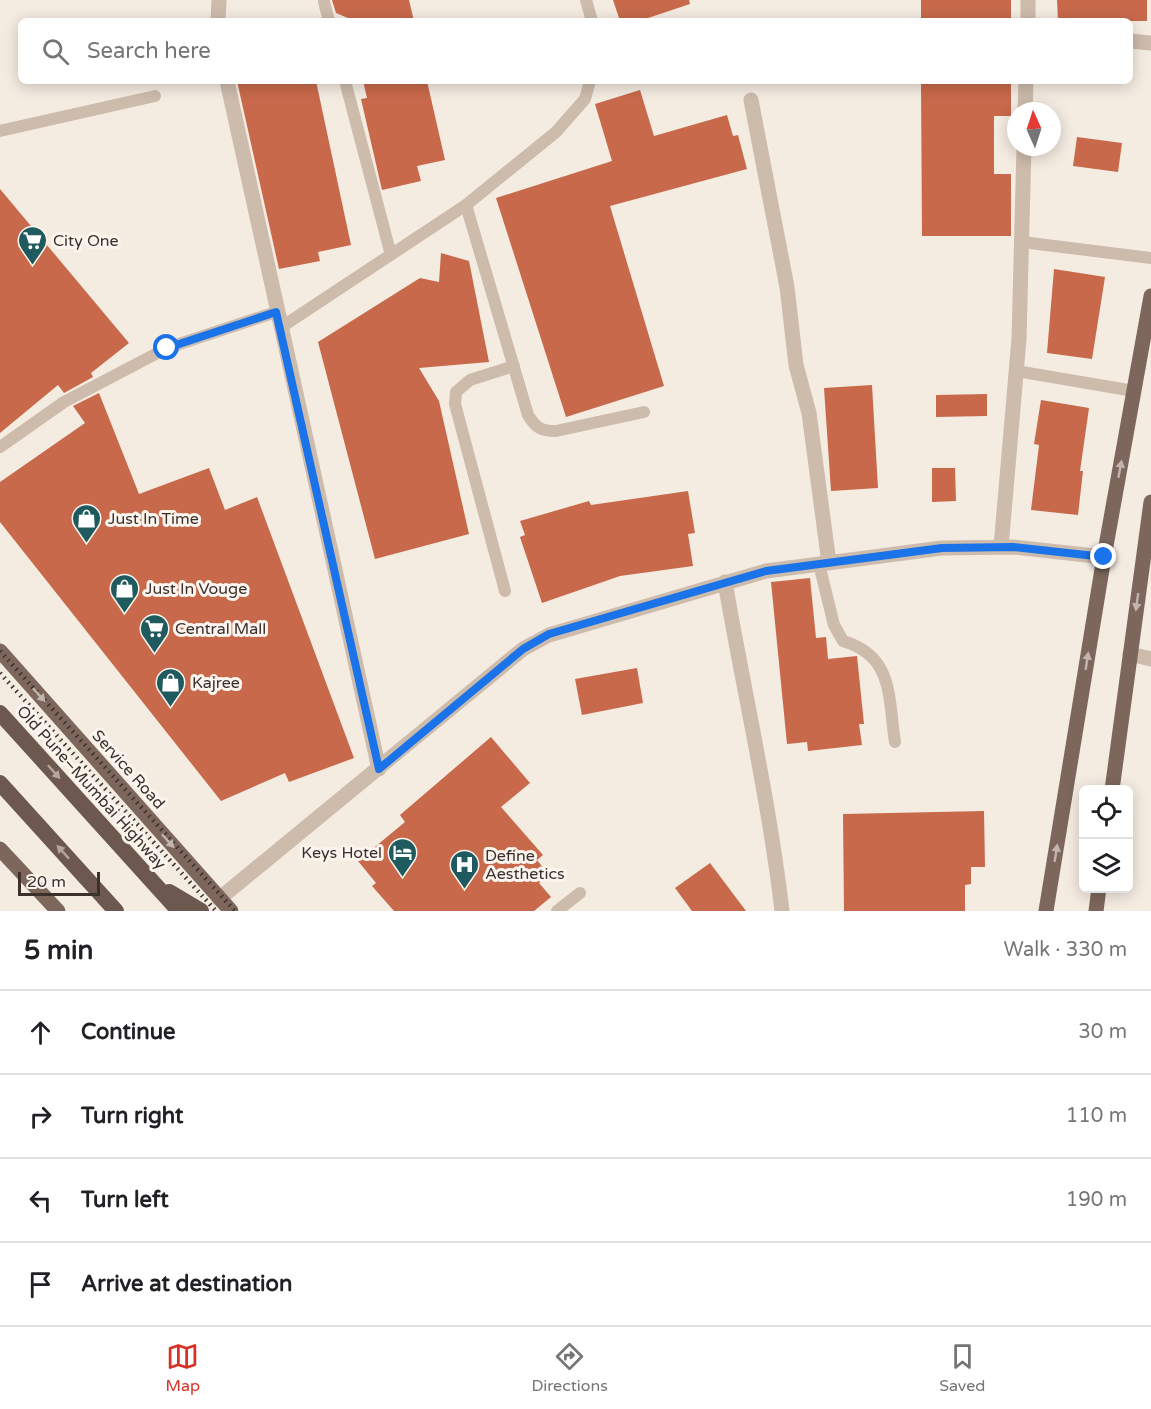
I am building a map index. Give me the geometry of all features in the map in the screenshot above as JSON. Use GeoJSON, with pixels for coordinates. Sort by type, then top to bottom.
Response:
{"type":"FeatureCollection","features":[{"type":"Feature","properties":{"kind":"highway","name":"Old Pune–Mumbai Highway"},"geometry":{"type":"LineString","coordinates":[[0,713],[179,911]]}},
{"type":"Feature","properties":{"kind":"highway"},"geometry":{"type":"LineString","coordinates":[[0,783],[116,911]]}},
{"type":"Feature","properties":{"kind":"highway"},"geometry":{"type":"LineString","coordinates":[[158,886],[201,911]]}},
{"type":"Feature","properties":{"kind":"main road"},"geometry":{"type":"LineString","coordinates":[[1047,911],[1104,557],[1151,296]]}},
{"type":"Feature","properties":{"kind":"main road"},"geometry":{"type":"LineString","coordinates":[[1113,785],[1151,502]]}},
{"type":"Feature","properties":{"kind":"main road","name":"Service Road"},"geometry":{"type":"LineString","coordinates":[[0,651],[231,911]]}},
{"type":"Feature","properties":{"kind":"main road"},"geometry":{"type":"LineString","coordinates":[[0,849],[58,911]]}},
{"type":"Feature","properties":{"kind":"main road"},"geometry":{"type":"LineString","coordinates":[[1096,911],[1098,893]]}},
{"type":"Feature","properties":{"kind":"street"},"geometry":{"type":"LineString","coordinates":[[218,18],[219,0]]}},
{"type":"Feature","properties":{"kind":"street"},"geometry":{"type":"LineString","coordinates":[[1028,0],[1028,18]]}},
{"type":"Feature","properties":{"kind":"street"},"geometry":{"type":"LineString","coordinates":[[1133,41],[1151,43]]}},
{"type":"Feature","properties":{"kind":"street"},"geometry":{"type":"LineString","coordinates":[[228,84],[276,312],[379,769]]}},
{"type":"Feature","properties":{"kind":"street"},"geometry":{"type":"LineString","coordinates":[[1025,102],[1026,84]]}},
{"type":"Feature","properties":{"kind":"street"},"geometry":{"type":"LineString","coordinates":[[751,100],[787,287],[795,357],[809,413],[824,563]]}},
{"type":"Feature","properties":{"kind":"street"},"geometry":{"type":"LineString","coordinates":[[1001,547],[1016,372],[1024,156]]}},
{"type":"Feature","properties":{"kind":"street"},"geometry":{"type":"LineString","coordinates":[[219,899],[523,649],[549,634],[766,571],[942,548],[1001,547],[1104,557]]}},
{"type":"Feature","properties":{"kind":"street"},"geometry":{"type":"LineString","coordinates":[[725,582],[753,743],[771,821],[782,911]]}},
{"type":"Feature","properties":{"kind":"street"},"geometry":{"type":"LineString","coordinates":[[1130,654],[1151,659]]}},
{"type":"Feature","properties":{"kind":"lane"},"geometry":{"type":"LineString","coordinates":[[586,0],[591,18]]}},
{"type":"Feature","properties":{"kind":"lane"},"geometry":{"type":"LineString","coordinates":[[324,2],[328,18]]}},
{"type":"Feature","properties":{"kind":"lane"},"geometry":{"type":"LineString","coordinates":[[346,84],[391,255]]}},
{"type":"Feature","properties":{"kind":"lane"},"geometry":{"type":"LineString","coordinates":[[280,328],[466,205],[556,132],[585,99],[589,84]]}},
{"type":"Feature","properties":{"kind":"lane"},"geometry":{"type":"LineString","coordinates":[[0,131],[155,96]]}},
{"type":"Feature","properties":{"kind":"lane"},"geometry":{"type":"LineString","coordinates":[[466,205],[528,415],[542,431],[556,431],[644,412]]}},
{"type":"Feature","properties":{"kind":"lane"},"geometry":{"type":"LineString","coordinates":[[1022,242],[1151,258]]}},
{"type":"Feature","properties":{"kind":"lane"},"geometry":{"type":"LineString","coordinates":[[0,447],[64,402],[167,348],[276,312]]}},
{"type":"Feature","properties":{"kind":"lane"},"geometry":{"type":"LineString","coordinates":[[505,591],[455,404],[456,392],[470,380],[514,366]]}},
{"type":"Feature","properties":{"kind":"lane"},"geometry":{"type":"LineString","coordinates":[[1016,372],[1134,391]]}},
{"type":"Feature","properties":{"kind":"lane"},"geometry":{"type":"LineString","coordinates":[[824,563],[834,625],[843,641],[863,647],[883,671],[895,742]]}},
{"type":"Feature","properties":{"kind":"lane"},"geometry":{"type":"LineString","coordinates":[[557,911],[580,893]]}},
{"type":"Feature","properties":{"kind":"building"},"geometry":{"type":"Polygon","coordinates":[[[332,0],[409,0],[413,18],[348,18],[336,13],[332,0]]]}},
{"type":"Feature","properties":{"kind":"building"},"geometry":{"type":"Polygon","coordinates":[[[613,0],[689,0],[690,4],[648,18],[619,18],[613,0]]]}},
{"type":"Feature","properties":{"kind":"building"},"geometry":{"type":"Polygon","coordinates":[[[921,0],[1011,0],[1011,18],[921,18],[921,0]]]}},
{"type":"Feature","properties":{"kind":"building"},"geometry":{"type":"Polygon","coordinates":[[[1057,0],[1147,0],[1147,21],[1133,21],[1133,18],[1058,18],[1057,0]]]}},
{"type":"Feature","properties":{"kind":"building"},"geometry":{"type":"Polygon","coordinates":[[[238,84],[317,84],[351,245],[318,252],[320,261],[279,269],[238,84]]]}},
{"type":"Feature","properties":{"kind":"building"},"geometry":{"type":"Polygon","coordinates":[[[364,84],[428,84],[445,160],[417,166],[421,181],[382,190],[361,99],[367,98],[364,84]]]}},
{"type":"Feature","properties":{"kind":"building"},"geometry":{"type":"Polygon","coordinates":[[[921,84],[1011,84],[1011,102],[1007,102],[1007,116],[994,116],[994,174],[1011,174],[1011,236],[922,236],[921,84]]]}},
{"type":"Feature","properties":{"kind":"building"},"geometry":{"type":"Polygon","coordinates":[[[640,90],[654,136],[727,115],[733,136],[738,135],[747,169],[610,206],[664,386],[566,417],[496,198],[612,161],[595,104],[640,90]]]}},
{"type":"Feature","properties":{"kind":"building"},"geometry":{"type":"Polygon","coordinates":[[[1077,137],[1122,143],[1118,172],[1073,166],[1077,137]]]}},
{"type":"Feature","properties":{"kind":"building","name":"City One"},"geometry":{"type":"Polygon","coordinates":[[[0,189],[129,343],[91,373],[93,377],[64,393],[58,385],[0,433],[0,189]]]}},
{"type":"Feature","properties":{"kind":"building"},"geometry":{"type":"Polygon","coordinates":[[[441,253],[469,261],[489,362],[419,368],[439,401],[469,534],[375,559],[318,342],[420,278],[439,282],[441,253]]]}},
{"type":"Feature","properties":{"kind":"building"},"geometry":{"type":"Polygon","coordinates":[[[1054,269],[1105,277],[1092,359],[1047,353],[1054,269]]]}},
{"type":"Feature","properties":{"kind":"building"},"geometry":{"type":"Polygon","coordinates":[[[872,385],[878,488],[831,491],[824,388],[872,385]]]}},
{"type":"Feature","properties":{"kind":"building"},"geometry":{"type":"Polygon","coordinates":[[[99,393],[139,494],[209,468],[225,510],[257,497],[354,758],[289,782],[285,773],[221,801],[0,522],[0,482],[85,423],[73,406],[99,393]]]}},
{"type":"Feature","properties":{"kind":"building"},"geometry":{"type":"Polygon","coordinates":[[[987,394],[987,416],[936,417],[936,395],[987,394]]]}},
{"type":"Feature","properties":{"kind":"building"},"geometry":{"type":"Polygon","coordinates":[[[1041,400],[1089,408],[1080,471],[1083,471],[1078,515],[1031,510],[1039,445],[1034,444],[1041,400]]]}},
{"type":"Feature","properties":{"kind":"building"},"geometry":{"type":"Polygon","coordinates":[[[932,468],[955,468],[956,501],[932,502],[932,468]]]}},
{"type":"Feature","properties":{"kind":"building"},"geometry":{"type":"Polygon","coordinates":[[[688,491],[695,533],[688,534],[693,566],[620,576],[542,603],[520,537],[525,535],[520,521],[589,501],[591,505],[688,491]]]}},
{"type":"Feature","properties":{"kind":"building"},"geometry":{"type":"Polygon","coordinates":[[[810,578],[816,638],[826,637],[828,659],[857,656],[864,724],[859,724],[862,745],[808,751],[807,742],[787,744],[771,582],[810,578]]]}},
{"type":"Feature","properties":{"kind":"building"},"geometry":{"type":"Polygon","coordinates":[[[637,668],[643,703],[582,715],[575,679],[637,668]]]}},
{"type":"Feature","properties":{"kind":"building"},"geometry":{"type":"Polygon","coordinates":[[[491,737],[530,783],[501,807],[543,855],[537,860],[549,875],[539,883],[551,897],[534,911],[394,911],[372,886],[376,883],[358,861],[405,822],[400,815],[491,737]]]}},
{"type":"Feature","properties":{"kind":"building"},"geometry":{"type":"Polygon","coordinates":[[[984,811],[985,867],[971,867],[971,884],[965,885],[965,911],[844,911],[843,814],[984,811]]]}},
{"type":"Feature","properties":{"kind":"building"},"geometry":{"type":"Polygon","coordinates":[[[710,863],[746,911],[692,911],[675,888],[710,863]]]}},
{"type":"Feature","properties":{"kind":"railway"},"geometry":{"type":"LineString","coordinates":[[0,651],[235,911]]}},
{"type":"Feature","properties":{"kind":"railway"},"geometry":{"type":"LineString","coordinates":[[0,673],[216,911]]}},
{"type":"Feature","properties":{"kind":"place","name":"City One"},"geometry":{"type":"Point","coordinates":[32,266]}},
{"type":"Feature","properties":{"kind":"place","name":"Just In Time"},"geometry":{"type":"Point","coordinates":[87,544]}},
{"type":"Feature","properties":{"kind":"place","name":"Just In Vouge"},"geometry":{"type":"Point","coordinates":[124,614]}},
{"type":"Feature","properties":{"kind":"place","name":"Central Mall"},"geometry":{"type":"Point","coordinates":[154,654]}},
{"type":"Feature","properties":{"kind":"place","name":"Kajree"},"geometry":{"type":"Point","coordinates":[171,708]}},
{"type":"Feature","properties":{"kind":"place","name":"Keys Hotel"},"geometry":{"type":"Point","coordinates":[403,878]}},
{"type":"Feature","properties":{"kind":"place","name":"Define Aesthetics"},"geometry":{"type":"Point","coordinates":[464,890]}},
{"type":"Feature","properties":{"kind":"route"},"geometry":{"type":"LineString","coordinates":[[167,348],[276,312],[379,769],[523,649],[549,634],[725,582],[766,571],[942,548],[1013,547],[1104,557]]}}]}
